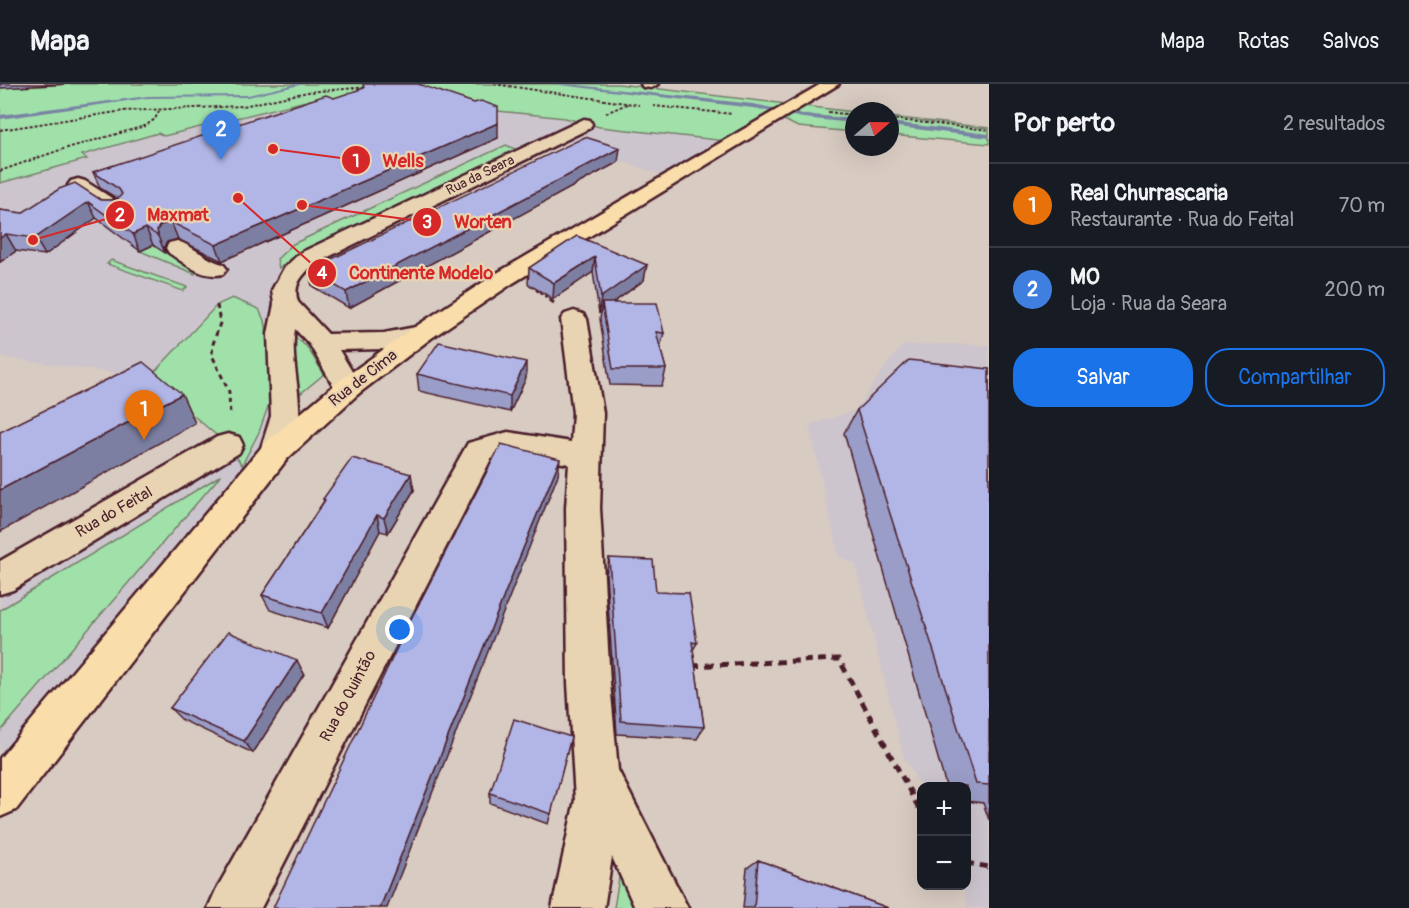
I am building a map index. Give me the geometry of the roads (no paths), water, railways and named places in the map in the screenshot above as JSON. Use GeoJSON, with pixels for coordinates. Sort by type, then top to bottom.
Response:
{"type":"FeatureCollection","features":[{"type":"Feature","properties":{"kind":"main road","name":"Rua de Cima"},"geometry":{"type":"LineString","coordinates":[[0,794],[276,451],[348,388],[421,334],[505,278],[832,84]]}},
{"type":"Feature","properties":{"kind":"street","name":"Rua da Seara"},"geometry":{"type":"LineString","coordinates":[[286,293],[292,272],[308,258],[584,124]]}},
{"type":"Feature","properties":{"kind":"street"},"geometry":{"type":"LineString","coordinates":[[78,185],[117,210]]}},
{"type":"Feature","properties":{"kind":"street"},"geometry":{"type":"LineString","coordinates":[[177,248],[206,267],[216,269]]}},
{"type":"Feature","properties":{"kind":"street"},"geometry":{"type":"LineString","coordinates":[[286,293],[321,342],[348,388]]}},
{"type":"Feature","properties":{"kind":"street"},"geometry":{"type":"LineString","coordinates":[[276,451],[286,416],[281,334],[286,293]]}},
{"type":"Feature","properties":{"kind":"street"},"geometry":{"type":"LineString","coordinates":[[574,319],[588,412],[583,508],[589,683],[598,800],[578,908]]}},
{"type":"Feature","properties":{"kind":"street"},"geometry":{"type":"LineString","coordinates":[[321,342],[395,342],[421,334]]}},
{"type":"Feature","properties":{"kind":"street","name":"Rua do Quintão"},"geometry":{"type":"LineString","coordinates":[[234,908],[479,451],[508,443],[585,456]]}},
{"type":"Feature","properties":{"kind":"street","name":"Rua do Feital"},"geometry":{"type":"LineString","coordinates":[[0,579],[228,445]]}},
{"type":"Feature","properties":{"kind":"street"},"geometry":{"type":"LineString","coordinates":[[596,774],[662,908]]}},
{"type":"Feature","properties":{"kind":"waterway"},"geometry":{"type":"LineString","coordinates":[[0,117],[148,97],[248,96],[302,84]]}},
{"type":"Feature","properties":{"kind":"waterway"},"geometry":{"type":"LineString","coordinates":[[554,84],[753,106],[803,116],[845,120]]}},
{"type":"Feature","properties":{"kind":"waterway"},"geometry":{"type":"LineString","coordinates":[[899,125],[989,136]]}},
{"type":"Feature","properties":{"kind":"place","name":"Wells"},"geometry":{"type":"Point","coordinates":[273,149]}},
{"type":"Feature","properties":{"kind":"place","name":"MO"},"geometry":{"type":"Point","coordinates":[221,160]}},
{"type":"Feature","properties":{"kind":"place","name":"Continente Modelo"},"geometry":{"type":"Point","coordinates":[238,198]}},
{"type":"Feature","properties":{"kind":"place","name":"Worten"},"geometry":{"type":"Point","coordinates":[302,205]}},
{"type":"Feature","properties":{"kind":"place","name":"Maxmat"},"geometry":{"type":"Point","coordinates":[33,240]}},
{"type":"Feature","properties":{"kind":"place","name":"Real Churrascaria"},"geometry":{"type":"Point","coordinates":[144,440]}}]}
